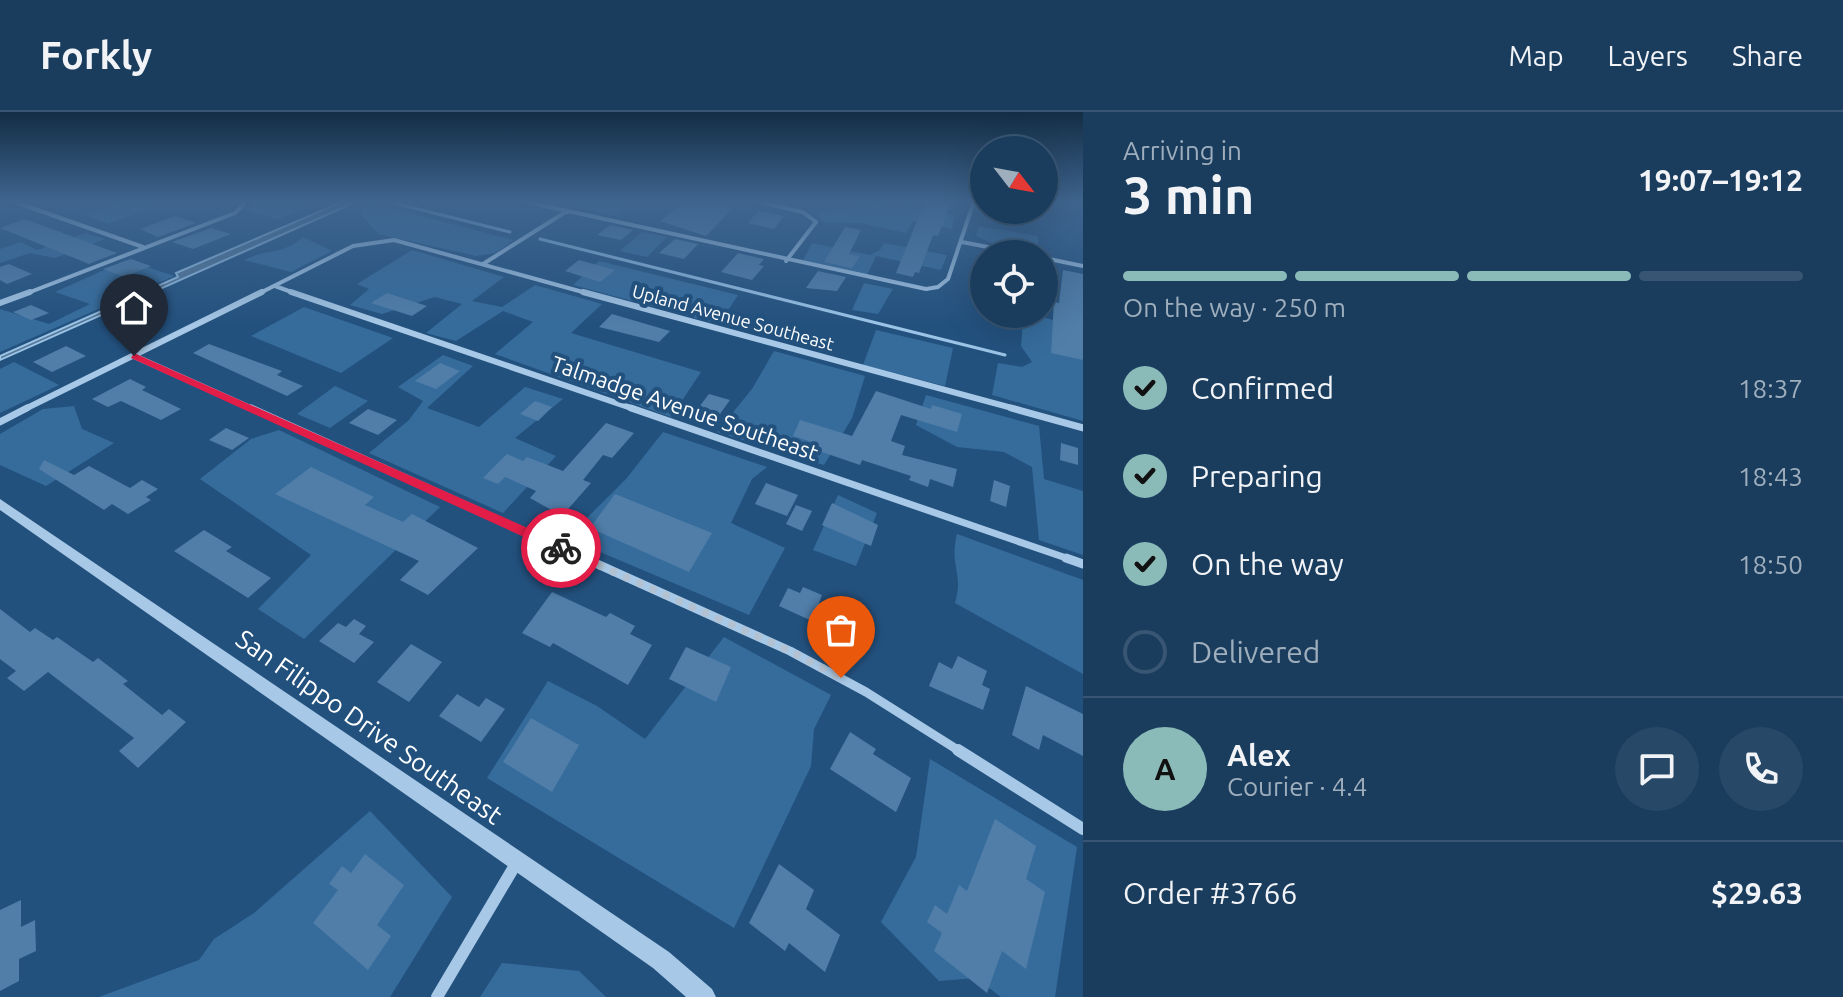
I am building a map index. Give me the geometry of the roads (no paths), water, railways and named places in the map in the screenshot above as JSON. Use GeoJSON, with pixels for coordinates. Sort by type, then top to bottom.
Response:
{"type":"FeatureCollection","features":[{"type":"Feature","properties":{"kind":"street"},"geometry":{"type":"LineString","coordinates":[[128,242],[144,248]]}},
{"type":"Feature","properties":{"kind":"street"},"geometry":{"type":"LineString","coordinates":[[0,303],[159,242]]}},
{"type":"Feature","properties":{"kind":"street","name":"Upland Avenue Southeast"},"geometry":{"type":"LineString","coordinates":[[275,286],[353,246],[367,242]]}},
{"type":"Feature","properties":{"kind":"street","name":"Upland Avenue Southeast"},"geometry":{"type":"LineString","coordinates":[[403,242],[1083,428]]}},
{"type":"Feature","properties":{"kind":"street"},"geometry":{"type":"LineString","coordinates":[[483,264],[517,242]]}},
{"type":"Feature","properties":{"kind":"street"},"geometry":{"type":"LineString","coordinates":[[704,242],[900,286],[931,289],[943,286],[948,279],[962,242]]}},
{"type":"Feature","properties":{"kind":"street"},"geometry":{"type":"LineString","coordinates":[[786,261],[802,242]]}},
{"type":"Feature","properties":{"kind":"street"},"geometry":{"type":"LineString","coordinates":[[1058,261],[1083,266]]}},
{"type":"Feature","properties":{"kind":"street"},"geometry":{"type":"LineString","coordinates":[[0,422],[275,286]]}},
{"type":"Feature","properties":{"kind":"street","name":"Talmadge Avenue Southeast"},"geometry":{"type":"LineString","coordinates":[[275,286],[1083,564]]}},
{"type":"Feature","properties":{"kind":"street"},"geometry":{"type":"LineString","coordinates":[[134,356],[790,651],[866,692],[1083,829]]}},
{"type":"Feature","properties":{"kind":"street","name":"San Filippo Drive Southeast"},"geometry":{"type":"LineString","coordinates":[[0,504],[661,960],[704,997]]}},
{"type":"Feature","properties":{"kind":"street"},"geometry":{"type":"LineString","coordinates":[[437,997],[517,861]]}},
{"type":"Feature","properties":{"kind":"waterway"},"geometry":{"type":"LineString","coordinates":[[553,242],[1005,355]]}}]}
